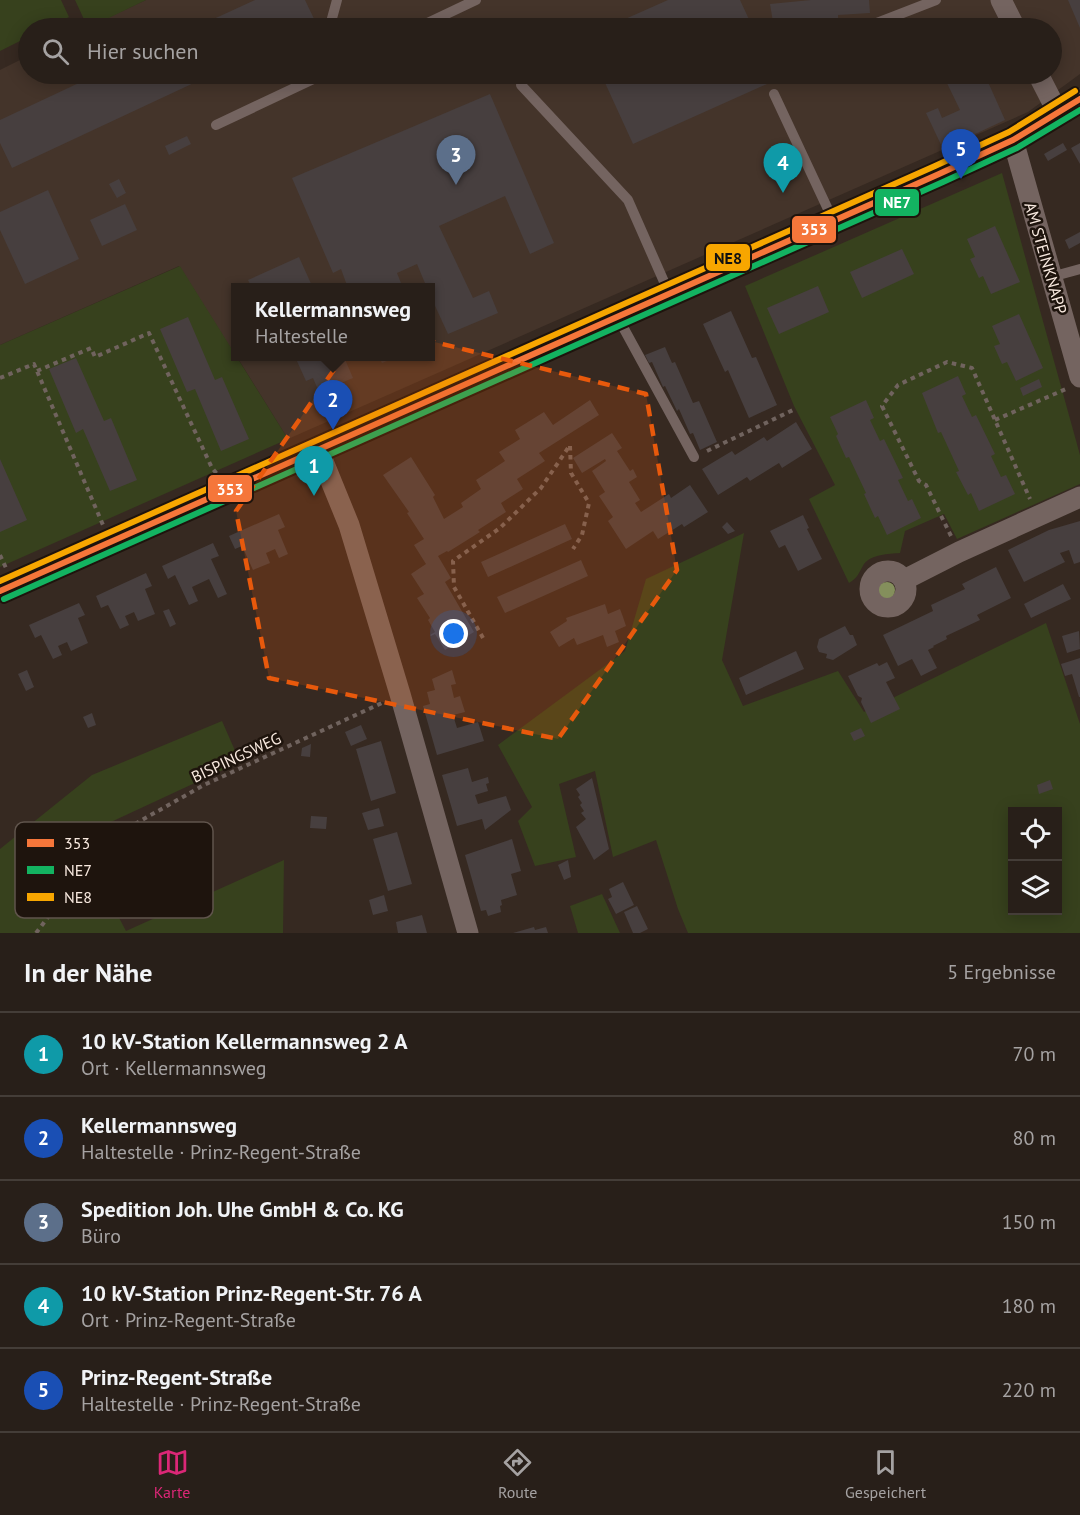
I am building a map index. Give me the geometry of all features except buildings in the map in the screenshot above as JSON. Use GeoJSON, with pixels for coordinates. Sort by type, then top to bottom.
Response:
{"type":"FeatureCollection","features":[{"type":"Feature","properties":{"kind":"street"},"geometry":{"type":"LineString","coordinates":[[1001,0],[1010,18]]}},
{"type":"Feature","properties":{"kind":"street"},"geometry":{"type":"LineString","coordinates":[[1043,84],[1058,113]]}},
{"type":"Feature","properties":{"kind":"street"},"geometry":{"type":"LineString","coordinates":[[0,591],[1013,140],[1080,99]]}},
{"type":"Feature","properties":{"kind":"street","name":"AM STEINKNAPP"},"geometry":{"type":"LineString","coordinates":[[1013,140],[1077,373]]}},
{"type":"Feature","properties":{"kind":"street"},"geometry":{"type":"LineString","coordinates":[[318,449],[350,525],[468,933]]}},
{"type":"Feature","properties":{"kind":"street"},"geometry":{"type":"LineString","coordinates":[[904,580],[959,552],[1080,497]]}},
{"type":"Feature","properties":{"kind":"lane"},"geometry":{"type":"LineString","coordinates":[[332,18],[337,0]]}},
{"type":"Feature","properties":{"kind":"lane"},"geometry":{"type":"LineString","coordinates":[[438,18],[476,0]]}},
{"type":"Feature","properties":{"kind":"lane"},"geometry":{"type":"LineString","coordinates":[[890,18],[936,0]]}},
{"type":"Feature","properties":{"kind":"lane"},"geometry":{"type":"LineString","coordinates":[[216,125],[303,84]]}},
{"type":"Feature","properties":{"kind":"lane"},"geometry":{"type":"LineString","coordinates":[[521,85],[628,200],[669,293]]}},
{"type":"Feature","properties":{"kind":"lane"},"geometry":{"type":"LineString","coordinates":[[774,94],[833,220]]}},
{"type":"Feature","properties":{"kind":"lane"},"geometry":{"type":"LineString","coordinates":[[1051,278],[1080,269]]}},
{"type":"Feature","properties":{"kind":"lane"},"geometry":{"type":"LineString","coordinates":[[617,316],[694,457]]}},
{"type":"Feature","properties":{"kind":"path"},"geometry":{"type":"LineString","coordinates":[[37,371],[90,348],[95,357],[149,333],[212,468]]}},
{"type":"Feature","properties":{"kind":"path"},"geometry":{"type":"LineString","coordinates":[[959,552],[927,485],[919,481],[882,405],[898,385],[947,362],[972,368],[1038,516]]}},
{"type":"Feature","properties":{"kind":"path"},"geometry":{"type":"LineString","coordinates":[[0,378],[34,364],[111,542]]}},
{"type":"Feature","properties":{"kind":"path"},"geometry":{"type":"LineString","coordinates":[[995,420],[1077,373]]}},
{"type":"Feature","properties":{"kind":"path"},"geometry":{"type":"LineString","coordinates":[[694,457],[793,410]]}},
{"type":"Feature","properties":{"kind":"path"},"geometry":{"type":"LineString","coordinates":[[483,638],[454,587],[453,561],[500,528],[541,488],[570,445],[571,473],[589,503],[582,535],[573,549]]}},
{"type":"Feature","properties":{"kind":"path","name":"BISPINGSWEG"},"geometry":{"type":"LineString","coordinates":[[138,822],[204,785],[400,694]]}},
{"type":"Feature","properties":{"kind":"path","name":"BISPINGSWEG"},"geometry":{"type":"LineString","coordinates":[[36,933],[46,918]]}},
{"type":"Feature","properties":{"kind":"highlighted area"},"geometry":{"type":"Polygon","coordinates":[[[365,325],[646,394],[677,570],[558,739],[269,678],[236,511],[365,325]]]}},
{"type":"Feature","properties":{"kind":"shaded area"},"geometry":{"type":"Polygon","coordinates":[[[146,0],[1080,0],[1080,74],[1028,112],[288,439],[239,361],[435,361],[435,283],[231,283],[231,349],[179,266],[0,345],[0,70],[18,61],[18,84],[1062,84],[1062,18],[107,18],[146,0]]]}},
{"type":"Feature","properties":{"kind":"green space"},"geometry":{"type":"Polygon","coordinates":[[[0,0],[61,0],[69,17],[18,18],[18,42],[0,51],[0,0]]]}},
{"type":"Feature","properties":{"kind":"green space"},"geometry":{"type":"Polygon","coordinates":[[[75,0],[146,0],[109,18],[83,18],[75,0]]]}},
{"type":"Feature","properties":{"kind":"green space"},"geometry":{"type":"Polygon","coordinates":[[[1002,173],[1080,455],[1080,484],[957,539],[944,514],[905,531],[900,553],[871,558],[849,583],[809,499],[835,485],[794,406],[745,286],[1002,173]]]}},
{"type":"Feature","properties":{"kind":"green space"},"geometry":{"type":"Polygon","coordinates":[[[180,266],[231,348],[231,361],[239,361],[288,439],[0,567],[0,345],[180,266]]]}},
{"type":"Feature","properties":{"kind":"green space"},"geometry":{"type":"Polygon","coordinates":[[[744,533],[722,660],[743,706],[838,671],[864,712],[1046,623],[1080,724],[1080,933],[688,933],[656,840],[613,857],[595,771],[559,784],[576,857],[535,866],[518,821],[532,807],[498,745],[625,651],[646,579],[744,533]]]}},
{"type":"Feature","properties":{"kind":"green space"},"geometry":{"type":"Polygon","coordinates":[[[222,721],[240,762],[111,822],[34,822],[92,775],[222,721]]]}},
{"type":"Feature","properties":{"kind":"green space"},"geometry":{"type":"Polygon","coordinates":[[[15,837],[15,918],[119,918],[126,931],[155,918],[213,918],[213,892],[284,860],[283,933],[0,933],[0,849],[15,837]]]}},
{"type":"Feature","properties":{"kind":"green space"},"geometry":{"type":"Polygon","coordinates":[[[602,894],[620,933],[578,933],[570,906],[602,894]]]}},
{"type":"Feature","properties":{"kind":"transit line","name":"NE8"},"geometry":{"type":"LineString","coordinates":[[0,581],[935,166],[1009,132],[1075,91]]}},
{"type":"Feature","properties":{"kind":"transit line","name":"353"},"geometry":{"type":"LineString","coordinates":[[0,591],[939,174],[1013,140],[1080,99]]}},
{"type":"Feature","properties":{"kind":"transit line","name":"NE7"},"geometry":{"type":"LineString","coordinates":[[4,599],[943,182],[1017,148],[1080,110]]}},
{"type":"Feature","properties":{"kind":"place","name":"Prinz-Regent-Straße"},"geometry":{"type":"Point","coordinates":[961,179]}},
{"type":"Feature","properties":{"kind":"place","name":"Spedition Joh. Uhe GmbH & Co. KG"},"geometry":{"type":"Point","coordinates":[456,185]}},
{"type":"Feature","properties":{"kind":"place","name":"10 kV-Station Prinz-Regent-Str. 76 A"},"geometry":{"type":"Point","coordinates":[783,193]}},
{"type":"Feature","properties":{"kind":"place","name":"Kellermannsweg"},"geometry":{"type":"Point","coordinates":[333,430]}},
{"type":"Feature","properties":{"kind":"place","name":"10 kV-Station Kellermannsweg 2 A"},"geometry":{"type":"Point","coordinates":[314,496]}}]}
